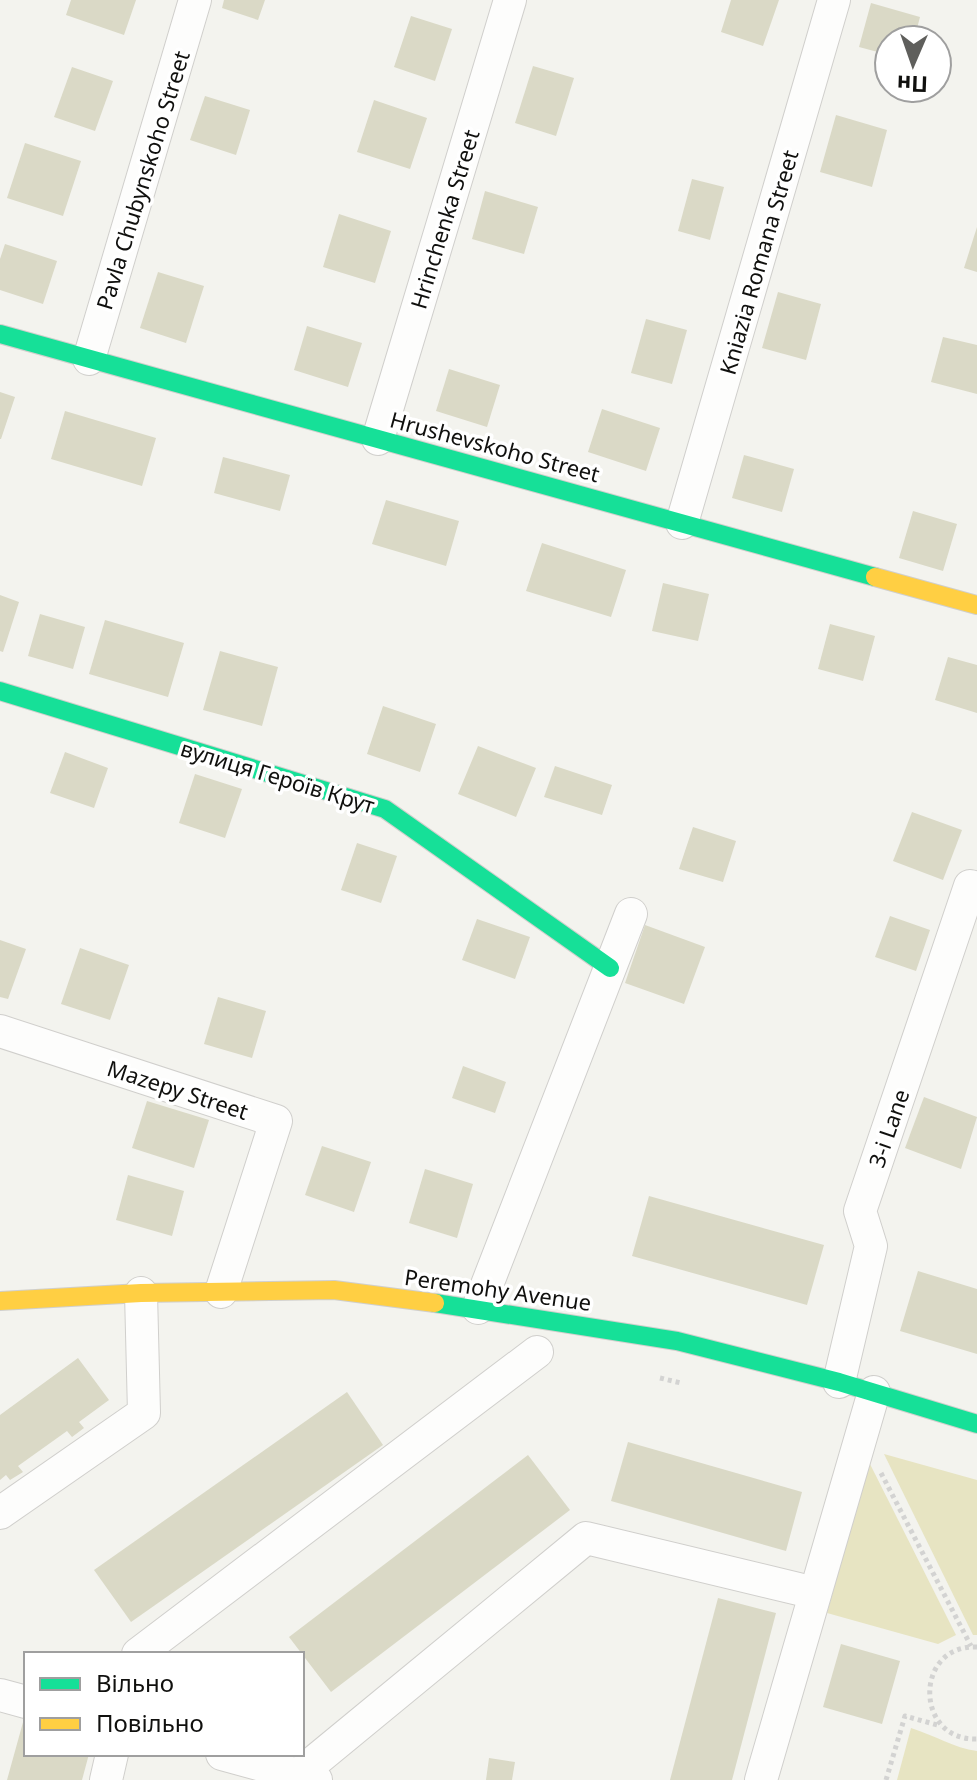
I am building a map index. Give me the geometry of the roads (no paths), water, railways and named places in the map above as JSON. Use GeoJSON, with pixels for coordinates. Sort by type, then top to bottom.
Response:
{"type":"FeatureCollection","features":[{"type":"Feature","properties":{"kind":"street","name":"Pavla Chubynskoho Street"},"geometry":{"type":"LineString","coordinates":[[89,359],[195,0]]}},
{"type":"Feature","properties":{"kind":"street","name":"Hrinchenka Street"},"geometry":{"type":"LineString","coordinates":[[378,439],[510,0]]}},
{"type":"Feature","properties":{"kind":"street","name":"Kniazia Romana Street"},"geometry":{"type":"LineString","coordinates":[[682,523],[834,0]]}},
{"type":"Feature","properties":{"kind":"street","name":"Hrushevskoho Street"},"geometry":{"type":"LineString","coordinates":[[0,334],[977,605]]}},
{"type":"Feature","properties":{"kind":"street","name":"вулиця Героїв Крут"},"geometry":{"type":"LineString","coordinates":[[0,691],[385,809],[610,968]]}},
{"type":"Feature","properties":{"kind":"street","name":"3-i Lane"},"geometry":{"type":"LineString","coordinates":[[839,1382],[871,1246],[860,1211],[970,886],[977,888]]}},
{"type":"Feature","properties":{"kind":"street"},"geometry":{"type":"LineString","coordinates":[[478,1308],[631,914]]}},
{"type":"Feature","properties":{"kind":"street","name":"Mazepy Street"},"geometry":{"type":"LineString","coordinates":[[0,1031],[276,1121],[221,1292]]}},
{"type":"Feature","properties":{"kind":"street","name":"Peremohy Avenue"},"geometry":{"type":"LineString","coordinates":[[0,1301],[141,1293],[334,1290],[478,1308],[677,1341],[839,1382],[977,1424]]}},
{"type":"Feature","properties":{"kind":"street"},"geometry":{"type":"LineString","coordinates":[[0,1513],[144,1413],[141,1293]]}},
{"type":"Feature","properties":{"kind":"street"},"geometry":{"type":"LineString","coordinates":[[140,1652],[181,1618],[537,1352]]}},
{"type":"Feature","properties":{"kind":"street"},"geometry":{"type":"LineString","coordinates":[[761,1780],[874,1392]]}},
{"type":"Feature","properties":{"kind":"street"},"geometry":{"type":"LineString","coordinates":[[229,1756],[304,1778],[586,1538],[815,1593]]}},
{"type":"Feature","properties":{"kind":"street"},"geometry":{"type":"LineString","coordinates":[[0,1695],[24,1701]]}},
{"type":"Feature","properties":{"kind":"street"},"geometry":{"type":"LineString","coordinates":[[106,1780],[112,1756]]}}]}
